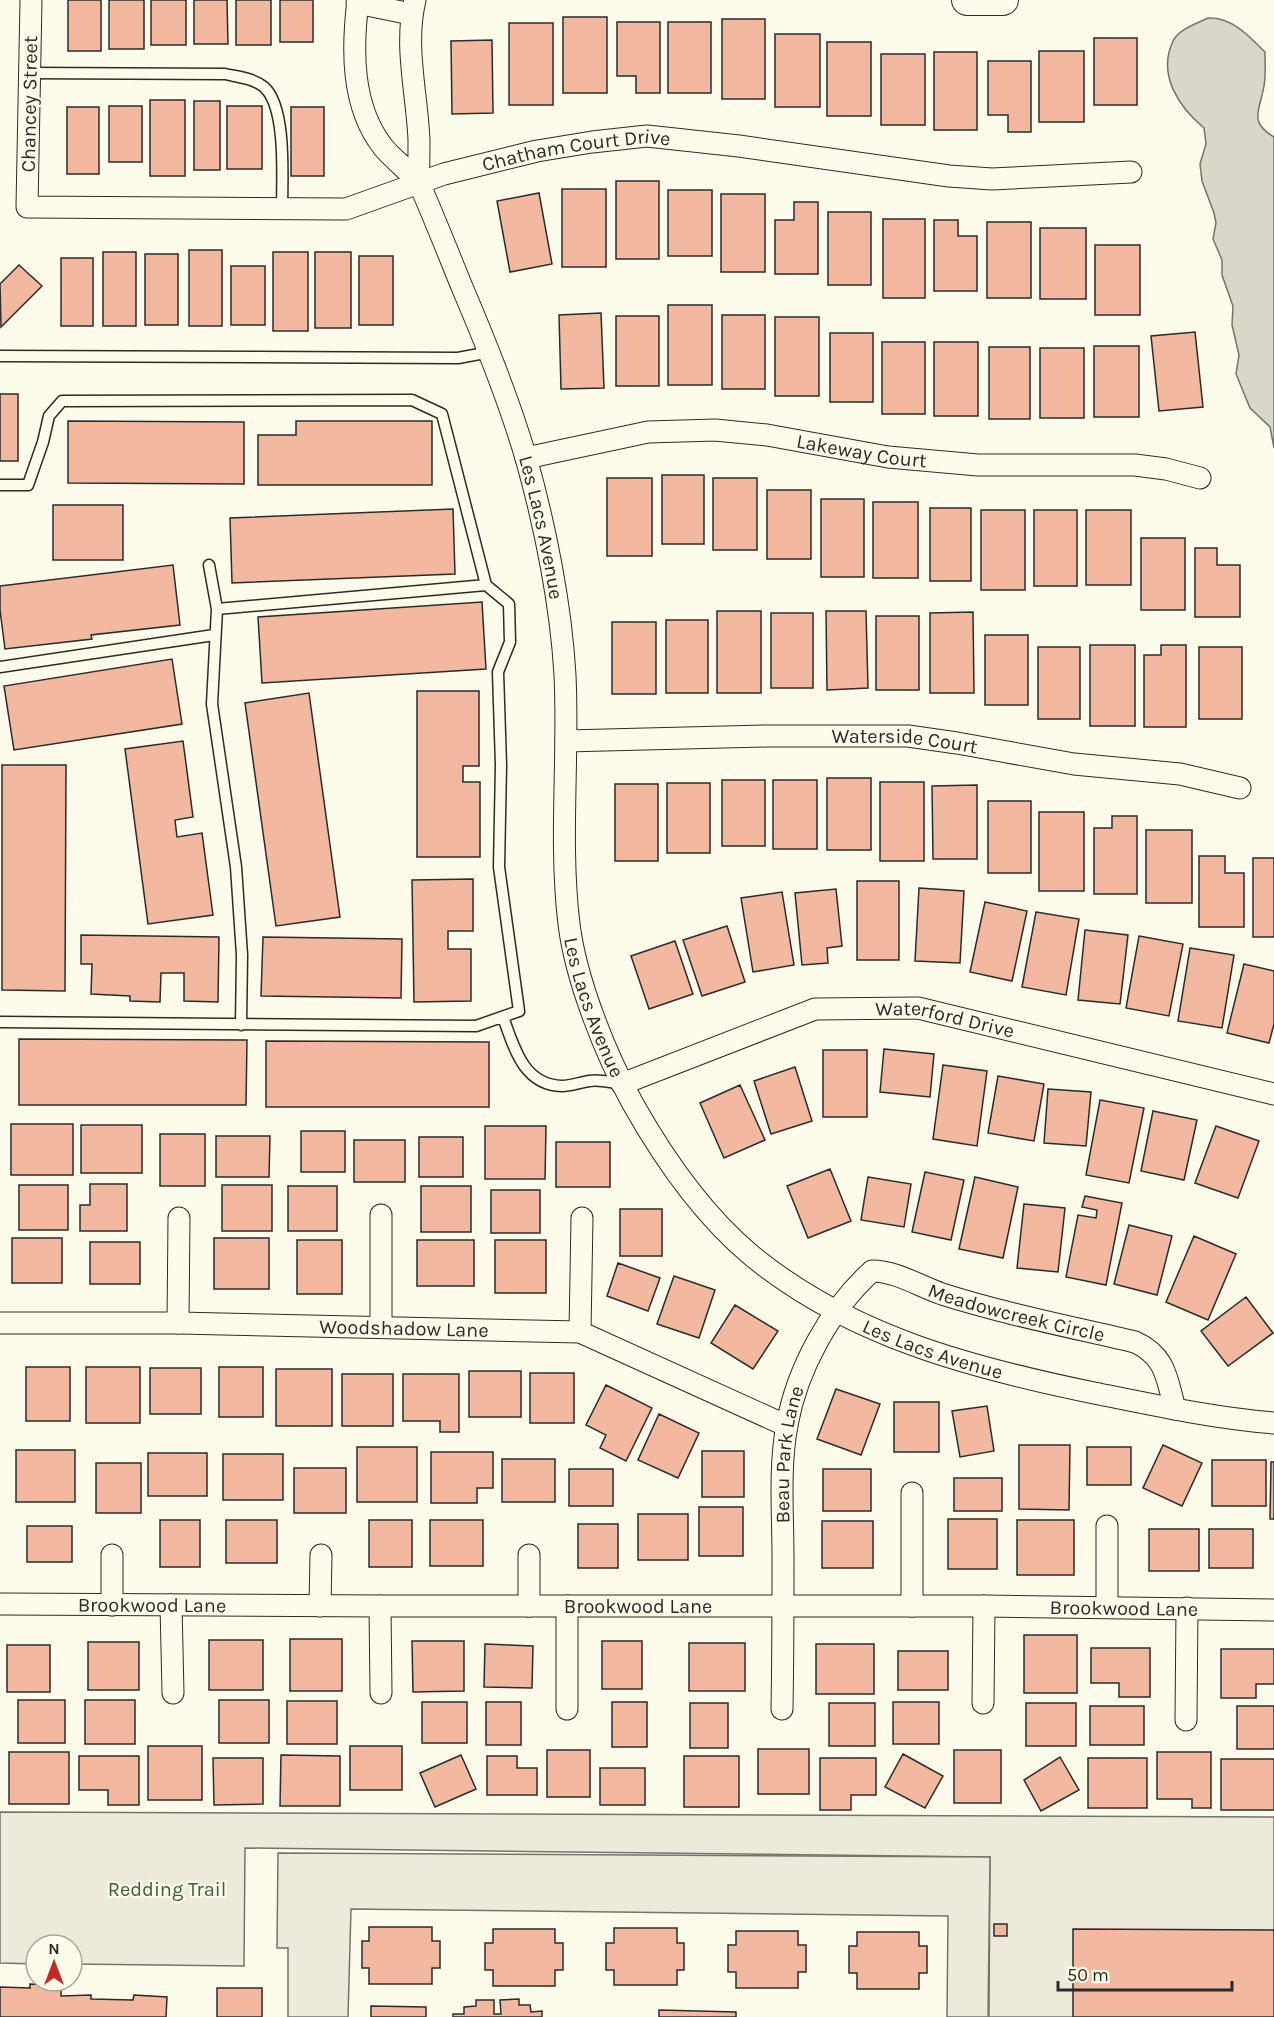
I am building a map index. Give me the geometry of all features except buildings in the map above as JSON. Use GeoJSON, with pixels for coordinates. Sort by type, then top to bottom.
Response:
{"type":"FeatureCollection","features":[{"type":"Feature","properties":{"kind":"street","name":"Chancey Street"},"geometry":{"type":"LineString","coordinates":[[27,207],[31,0]]}},
{"type":"Feature","properties":{"kind":"street"},"geometry":{"type":"LineString","coordinates":[[968,0],[1003,0]]}},
{"type":"Feature","properties":{"kind":"street"},"geometry":{"type":"LineString","coordinates":[[358,1],[413,7]]}},
{"type":"Feature","properties":{"kind":"street","name":"Les Lacs Avenue"},"geometry":{"type":"LineString","coordinates":[[358,1],[355,39],[357,90],[366,118],[383,147],[418,182],[490,352],[526,458],[556,599],[565,671],[564,872],[570,931],[581,977],[600,1034],[622,1084],[650,1135],[686,1187],[750,1255],[837,1312],[890,1337],[960,1361],[1058,1385],[1175,1409],[1274,1423]]}},
{"type":"Feature","properties":{"kind":"street","name":"Les Lacs Avenue"},"geometry":{"type":"LineString","coordinates":[[413,7],[410,51],[419,140],[418,182]]}},
{"type":"Feature","properties":{"kind":"street","name":"Chatham Court Drive"},"geometry":{"type":"LineString","coordinates":[[27,207],[346,209],[418,182],[537,151],[647,136],[739,146],[950,176],[982,178],[1131,172]]}},
{"type":"Feature","properties":{"kind":"street","name":"Lakeway Court"},"geometry":{"type":"LineString","coordinates":[[526,458],[648,432],[715,430],[766,435],[888,458],[978,465],[1135,465],[1166,469],[1200,478]]}},
{"type":"Feature","properties":{"kind":"street","name":"Waterside Court"},"geometry":{"type":"LineString","coordinates":[[566,741],[766,736],[908,736],[957,742],[1074,764],[1180,774],[1240,788]]}},
{"type":"Feature","properties":{"kind":"street","name":"Waterford Drive"},"geometry":{"type":"LineString","coordinates":[[622,1084],[815,1010],[908,1007],[1274,1094]]}},
{"type":"Feature","properties":{"kind":"street"},"geometry":{"type":"LineString","coordinates":[[381,1215],[381,1327]]}},
{"type":"Feature","properties":{"kind":"street"},"geometry":{"type":"LineString","coordinates":[[178,1323],[179,1218]]}},
{"type":"Feature","properties":{"kind":"street"},"geometry":{"type":"LineString","coordinates":[[580,1332],[582,1218]]}},
{"type":"Feature","properties":{"kind":"street","name":"Meadowcreek Circle"},"geometry":{"type":"LineString","coordinates":[[837,1312],[859,1283],[872,1271],[883,1271],[941,1293],[999,1310],[1135,1342],[1148,1348],[1161,1360],[1175,1409]]}},
{"type":"Feature","properties":{"kind":"street","name":"Beau Park Lane"},"geometry":{"type":"LineString","coordinates":[[782,1709],[783,1480],[787,1426],[795,1392],[820,1339],[837,1312]]}},
{"type":"Feature","properties":{"kind":"street","name":"Woodshadow Lane"},"geometry":{"type":"LineString","coordinates":[[0,1323],[178,1323],[580,1332],[787,1426]]}},
{"type":"Feature","properties":{"kind":"street"},"geometry":{"type":"LineString","coordinates":[[912,1493],[912,1606]]}},
{"type":"Feature","properties":{"kind":"street"},"geometry":{"type":"LineString","coordinates":[[1107,1526],[1107,1607]]}},
{"type":"Feature","properties":{"kind":"street"},"geometry":{"type":"LineString","coordinates":[[112,1554],[112,1605]]}},
{"type":"Feature","properties":{"kind":"street"},"geometry":{"type":"LineString","coordinates":[[320,1606],[321,1554]]}},
{"type":"Feature","properties":{"kind":"street"},"geometry":{"type":"LineString","coordinates":[[529,1554],[529,1606]]}},
{"type":"Feature","properties":{"kind":"street","name":"Brookwood Lane"},"geometry":{"type":"LineString","coordinates":[[0,1604],[984,1606],[1274,1610]]}},
{"type":"Feature","properties":{"kind":"street"},"geometry":{"type":"LineString","coordinates":[[171,1605],[173,1693]]}},
{"type":"Feature","properties":{"kind":"street"},"geometry":{"type":"LineString","coordinates":[[380,1606],[381,1693]]}},
{"type":"Feature","properties":{"kind":"street"},"geometry":{"type":"LineString","coordinates":[[567,1606],[567,1709]]}},
{"type":"Feature","properties":{"kind":"street"},"geometry":{"type":"LineString","coordinates":[[983,1703],[984,1606]]}},
{"type":"Feature","properties":{"kind":"street"},"geometry":{"type":"LineString","coordinates":[[1186,1720],[1187,1608]]}},
{"type":"Feature","properties":{"kind":"lane"},"geometry":{"type":"LineString","coordinates":[[29,73],[225,74],[247,78],[265,88],[275,104],[282,139],[282,209]]}},
{"type":"Feature","properties":{"kind":"lane"},"geometry":{"type":"LineString","coordinates":[[0,356],[458,358],[490,352]]}},
{"type":"Feature","properties":{"kind":"lane"},"geometry":{"type":"LineString","coordinates":[[0,485],[28,485],[43,442],[49,416],[62,400],[412,400],[442,414],[486,585],[508,604],[510,642],[498,672],[501,765],[499,867],[519,1011],[476,1026],[0,1022]]}},
{"type":"Feature","properties":{"kind":"lane"},"geometry":{"type":"LineString","coordinates":[[209,565],[217,609],[212,704],[236,867],[242,955],[241,1024]]}},
{"type":"Feature","properties":{"kind":"lane"},"geometry":{"type":"LineString","coordinates":[[217,609],[486,585]]}},
{"type":"Feature","properties":{"kind":"lane"},"geometry":{"type":"LineString","coordinates":[[0,667],[214,635]]}},
{"type":"Feature","properties":{"kind":"lane"},"geometry":{"type":"LineString","coordinates":[[503,1017],[517,1056],[524,1068],[534,1077],[561,1086],[591,1080],[622,1084]]}},
{"type":"Feature","properties":{"kind":"green space","name":"Redding Trail"},"geometry":{"type":"Polygon","coordinates":[[[0,1812],[1274,1817],[1274,2017],[989,2017],[990,1857],[245,1848],[244,1966],[84,1964],[84,1933],[24,1933],[24,1964],[0,1963],[0,1812]]]}},
{"type":"Feature","properties":{"kind":"shaded area"},"geometry":{"type":"Polygon","coordinates":[[[1208,18],[1232,24],[1265,52],[1265,82],[1258,121],[1274,137],[1274,448],[1270,427],[1250,408],[1236,374],[1239,355],[1232,325],[1233,306],[1222,275],[1222,260],[1213,239],[1216,223],[1214,213],[1202,181],[1200,164],[1206,144],[1204,128],[1179,100],[1169,78],[1169,54],[1173,41],[1184,30],[1208,18]]]}},
{"type":"Feature","properties":{"kind":"shaded area"},"geometry":{"type":"Polygon","coordinates":[[[278,1853],[990,1857],[988,2017],[947,2017],[948,1916],[351,1909],[348,2017],[288,2017],[288,1948],[277,1948],[278,1853]]]}}]}
